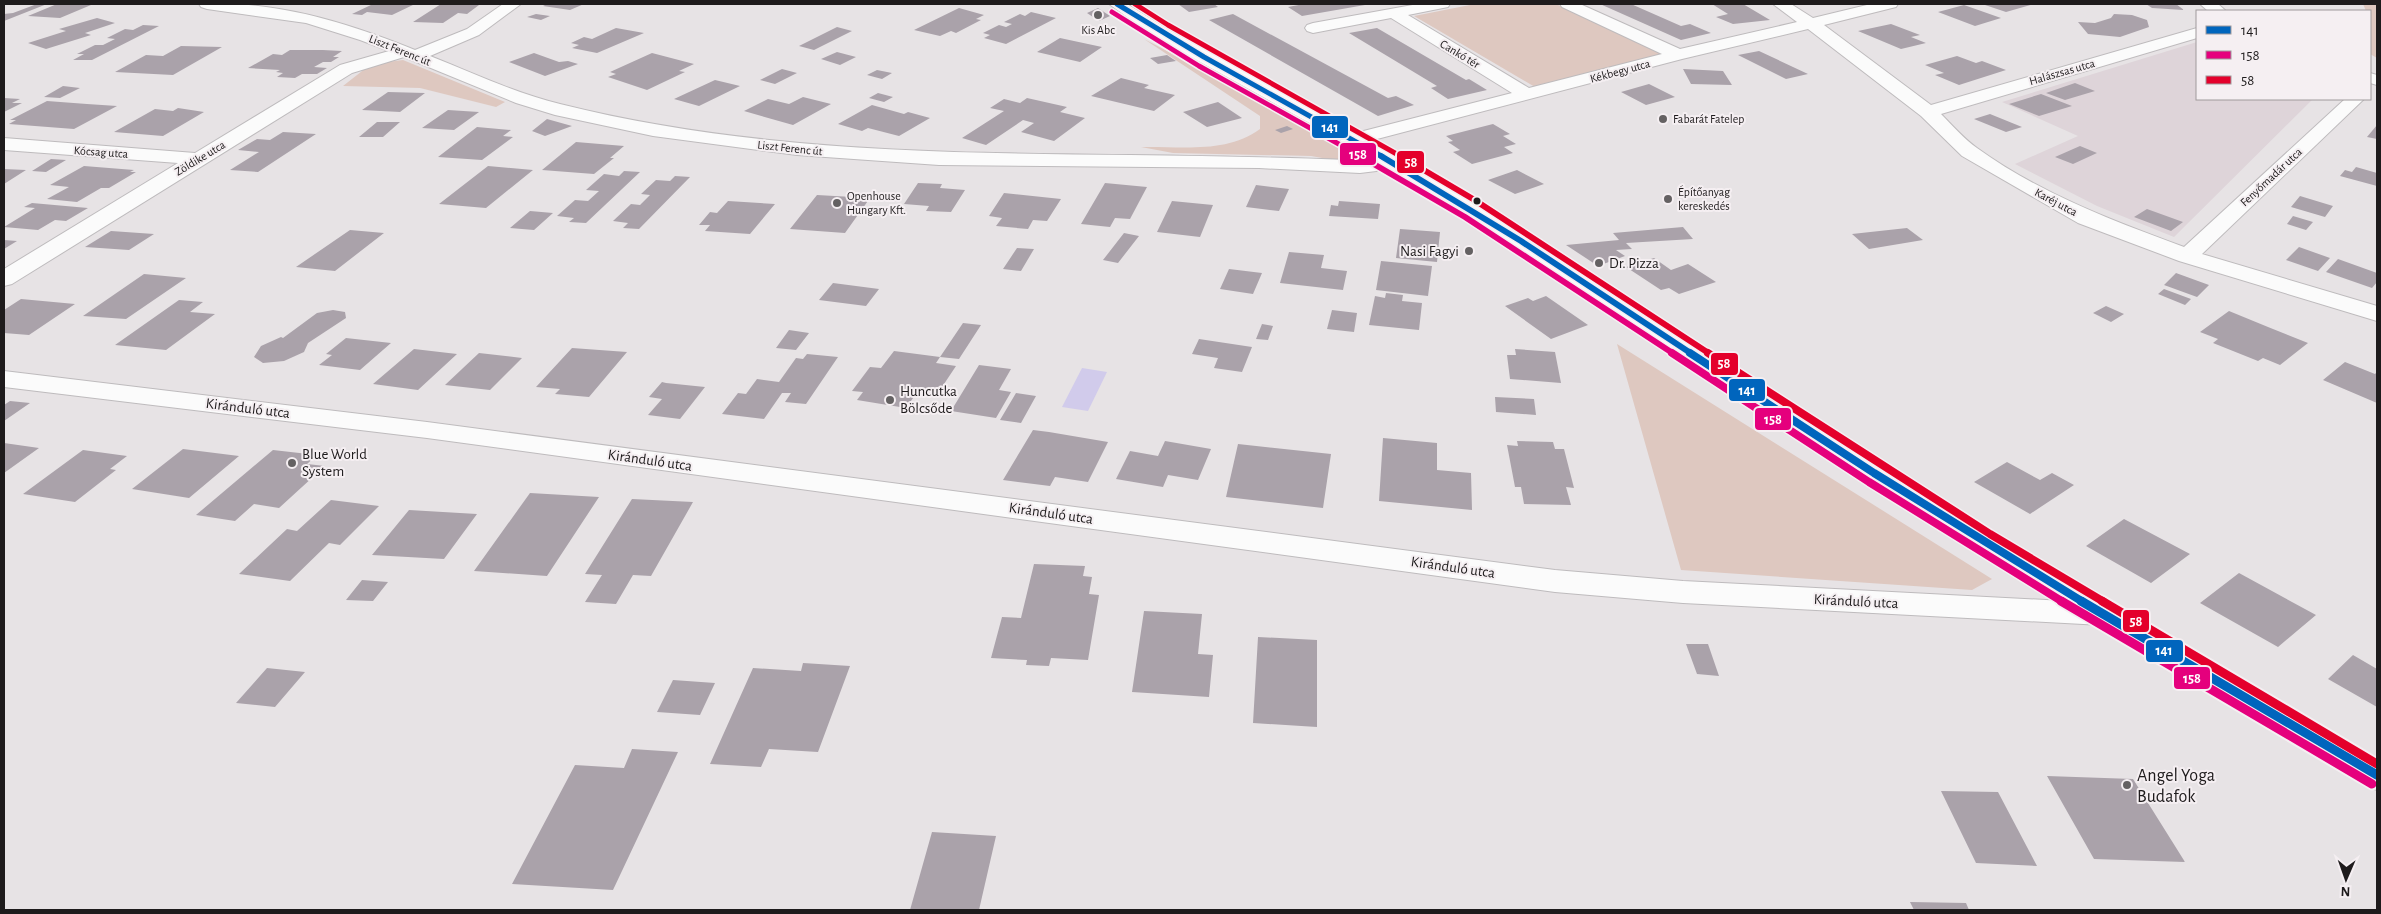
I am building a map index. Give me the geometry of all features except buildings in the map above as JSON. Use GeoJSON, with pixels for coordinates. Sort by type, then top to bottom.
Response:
{"type":"FeatureCollection","features":[{"type":"Feature","properties":{"kind":"street","name":"Liszt Ferenc út"},"geometry":{"type":"LineString","coordinates":[[207,4],[308,18],[366,36],[522,99],[574,114],[653,130],[797,149],[939,159],[1259,162],[1360,167],[1394,164]]}},
{"type":"Feature","properties":{"kind":"street","name":"Zöldike utca"},"geometry":{"type":"LineString","coordinates":[[4,279],[346,69],[450,43],[474,32],[513,4]]}},
{"type":"Feature","properties":{"kind":"street"},"geometry":{"type":"LineString","coordinates":[[1117,4],[1163,34],[1394,164],[1510,233],[1822,441],[2102,614],[2377,775]]}},
{"type":"Feature","properties":{"kind":"street"},"geometry":{"type":"LineString","coordinates":[[1313,28],[1442,4]]}},
{"type":"Feature","properties":{"kind":"street"},"geometry":{"type":"LineString","coordinates":[[1568,4],[1678,55]]}},
{"type":"Feature","properties":{"kind":"street","name":"Karéj utca"},"geometry":{"type":"LineString","coordinates":[[1781,4],[1811,23],[1928,112],[1969,152],[2086,218],[2186,256],[2377,314]]}},
{"type":"Feature","properties":{"kind":"street","name":"Kékbegy utca"},"geometry":{"type":"LineString","coordinates":[[1351,140],[1678,55],[1890,4]]}},
{"type":"Feature","properties":{"kind":"street","name":"Cankó tér"},"geometry":{"type":"LineString","coordinates":[[1393,13],[1528,95]]}},
{"type":"Feature","properties":{"kind":"street","name":"Halászsas utca"},"geometry":{"type":"LineString","coordinates":[[1928,112],[2196,33]]}},
{"type":"Feature","properties":{"kind":"street","name":"Fenyőmadár utca"},"geometry":{"type":"LineString","coordinates":[[2186,256],[2354,100]]}},
{"type":"Feature","properties":{"kind":"street","name":"Kócsag utca"},"geometry":{"type":"LineString","coordinates":[[4,144],[198,160]]}},
{"type":"Feature","properties":{"kind":"street","name":"Kiránduló utca"},"geometry":{"type":"LineString","coordinates":[[4,379],[427,430],[1555,581],[1693,592],[2102,614]]}},
{"type":"Feature","properties":{"kind":"shaded area"},"geometry":{"type":"Polygon","coordinates":[[[1475,4],[1556,4],[1663,54],[1535,87],[1414,16],[1475,4]]]}},
{"type":"Feature","properties":{"kind":"shaded area"},"geometry":{"type":"Polygon","coordinates":[[[2363,4],[2377,4],[2377,58],[2371,55],[2371,10],[2366,10],[2363,4]]]}},
{"type":"Feature","properties":{"kind":"shaded area"},"geometry":{"type":"Polygon","coordinates":[[[1144,39],[1277,108],[1358,156],[1354,160],[1345,162],[1311,156],[1173,153],[1141,147],[1203,147],[1218,145],[1247,137],[1260,129],[1260,116],[1144,39]]]}},
{"type":"Feature","properties":{"kind":"shaded area"},"geometry":{"type":"Polygon","coordinates":[[[2196,42],[2196,100],[2312,100],[2174,237],[2097,206],[2015,164],[2078,136],[2002,102],[2196,42]]]}},
{"type":"Feature","properties":{"kind":"shaded area"},"geometry":{"type":"Polygon","coordinates":[[[403,60],[505,102],[496,107],[420,88],[343,86],[371,64],[403,60]]]}},
{"type":"Feature","properties":{"kind":"shaded area"},"geometry":{"type":"Polygon","coordinates":[[[1617,344],[1992,579],[1972,590],[1681,570],[1617,344]]]}},
{"type":"Feature","properties":{"kind":"shaded area"},"geometry":{"type":"Polygon","coordinates":[[[1082,368],[1107,372],[1088,411],[1062,407],[1082,368]]]}},
{"type":"Feature","properties":{"kind":"transit line","name":"141"},"geometry":{"type":"LineString","coordinates":[[1117,4],[1204,57],[1426,182],[1521,241],[1823,440],[1998,551],[2377,775]]}},
{"type":"Feature","properties":{"kind":"transit line","name":"58"},"geometry":{"type":"LineString","coordinates":[[1135,4],[1168,25],[1343,122],[1473,199],[1829,432],[1990,534],[2377,764]]}},
{"type":"Feature","properties":{"kind":"transit line","name":"158"},"geometry":{"type":"LineString","coordinates":[[1112,12],[1199,66],[1377,165],[1465,217],[1818,449],[1993,560],[2372,784]]}},
{"type":"Feature","properties":{"kind":"place","name":"Kis Abc"},"geometry":{"type":"Point","coordinates":[1098,15]}},
{"type":"Feature","properties":{"kind":"place","name":"Fabarát Fatelep"},"geometry":{"type":"Point","coordinates":[1663,119]}},
{"type":"Feature","properties":{"kind":"place","name":"Építőanyag kereskedés"},"geometry":{"type":"Point","coordinates":[1668,199]}},
{"type":"Feature","properties":{"kind":"place","name":"Openhouse Hungary Kft."},"geometry":{"type":"Point","coordinates":[837,203]}},
{"type":"Feature","properties":{"kind":"place","name":"Nasi Fagyi"},"geometry":{"type":"Point","coordinates":[1469,251]}},
{"type":"Feature","properties":{"kind":"place","name":"Dr. Pizza"},"geometry":{"type":"Point","coordinates":[1599,263]}},
{"type":"Feature","properties":{"kind":"place","name":"Huncutka Bölcsőde"},"geometry":{"type":"Point","coordinates":[890,400]}},
{"type":"Feature","properties":{"kind":"place","name":"Blue World System"},"geometry":{"type":"Point","coordinates":[292,463]}},
{"type":"Feature","properties":{"kind":"place","name":"Angel Yoga Budafok"},"geometry":{"type":"Point","coordinates":[2127,785]}}]}
